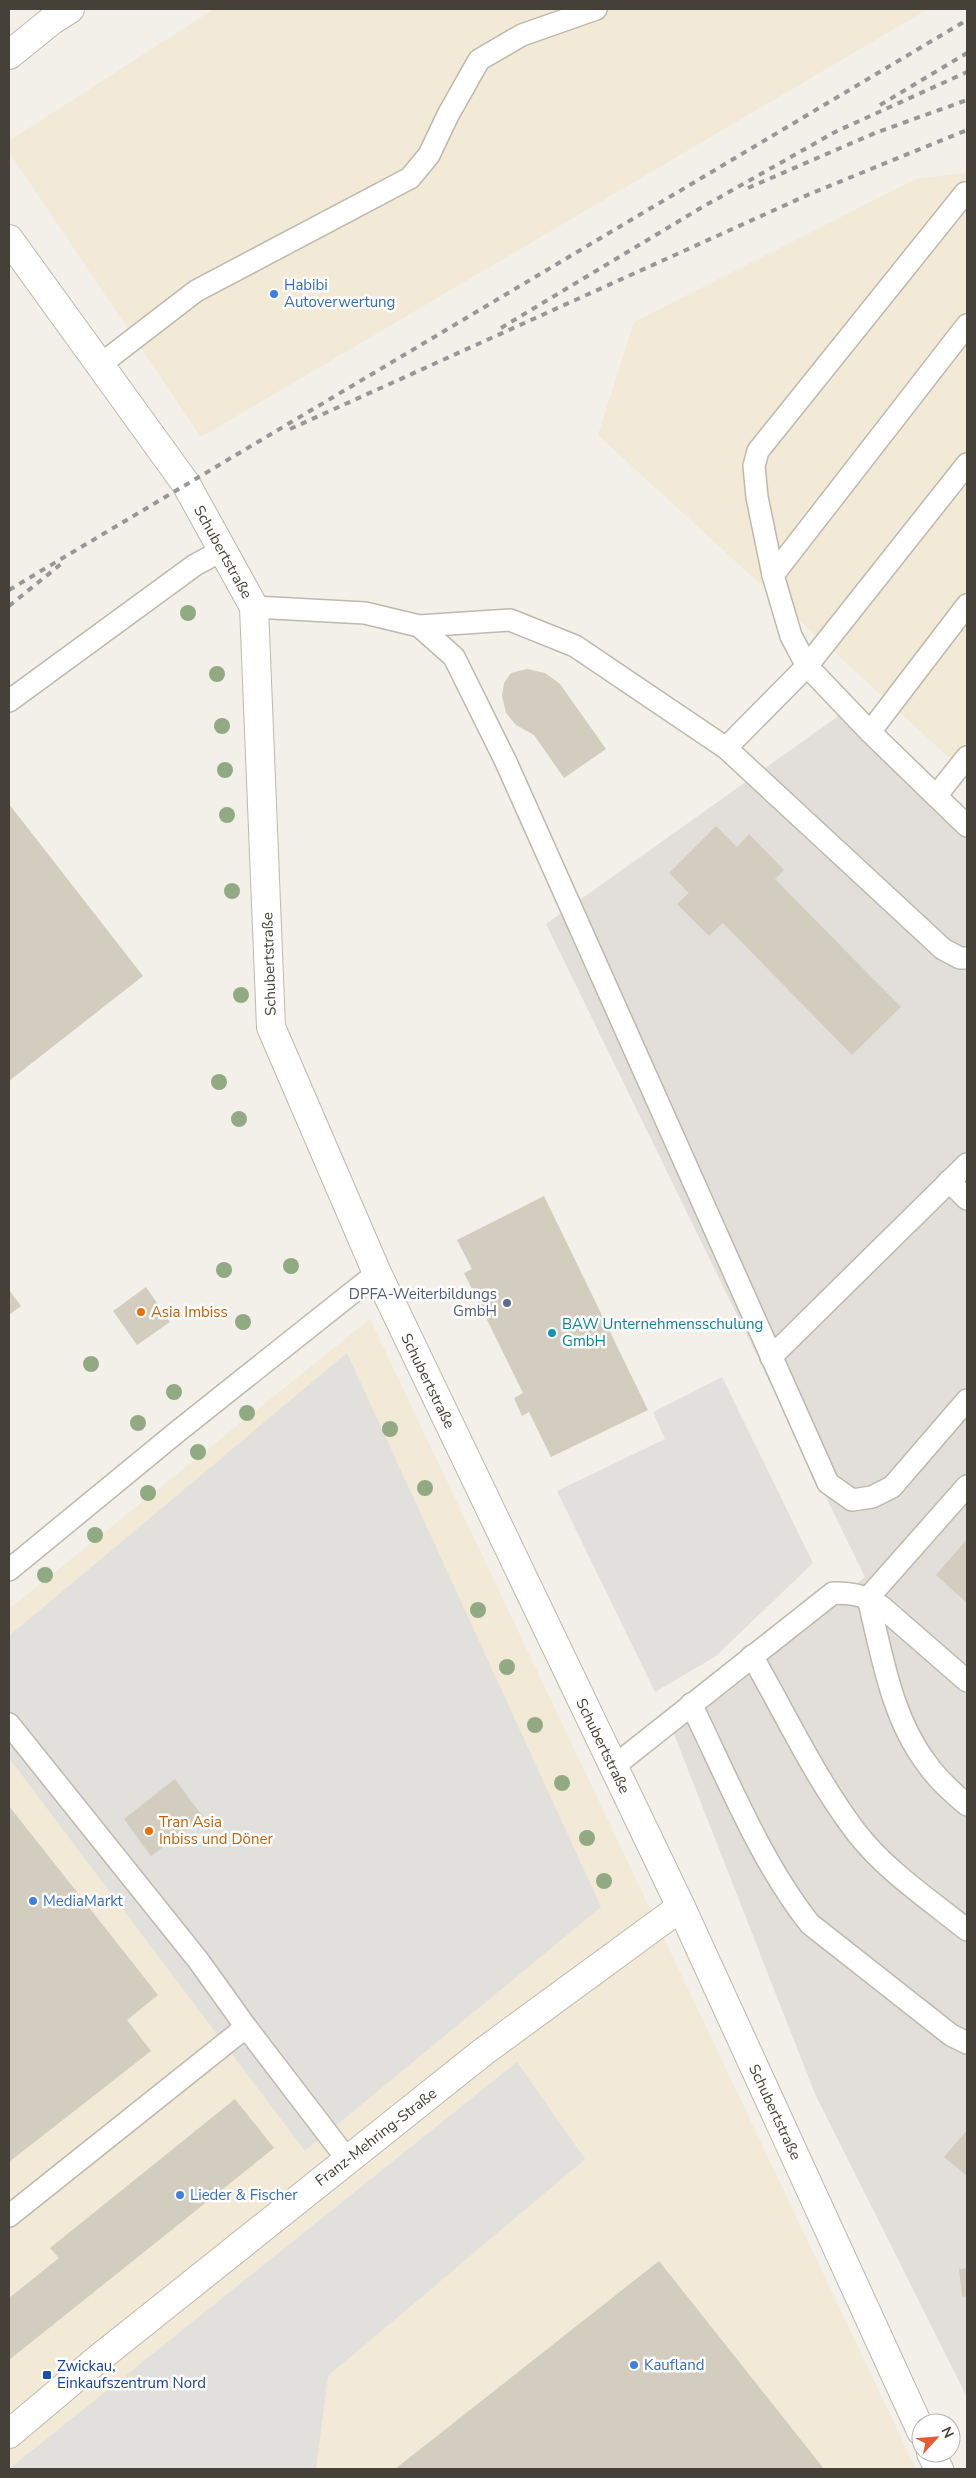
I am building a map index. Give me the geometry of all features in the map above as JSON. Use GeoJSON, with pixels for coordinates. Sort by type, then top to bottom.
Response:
{"type":"FeatureCollection","features":[{"type":"Feature","properties":{"kind":"street"},"geometry":{"type":"LineString","coordinates":[[9,55],[50,21],[70,9]]}},
{"type":"Feature","properties":{"kind":"street","name":"Schubertstraße"},"geometry":{"type":"LineString","coordinates":[[9,239],[186,484],[254,607],[271,1027],[377,1273],[681,1907],[913,2413]]}},
{"type":"Feature","properties":{"kind":"street","name":"Franz-Mehring-Straße"},"geometry":{"type":"LineString","coordinates":[[9,2434],[98,2359],[483,2052],[681,1907]]}},
{"type":"Feature","properties":{"kind":"lane"},"geometry":{"type":"LineString","coordinates":[[101,364],[196,291],[410,178],[429,155],[448,115],[479,60],[522,35],[596,9]]}},
{"type":"Feature","properties":{"kind":"lane"},"geometry":{"type":"LineString","coordinates":[[965,193],[758,451],[754,466],[757,497],[790,636],[807,666],[870,732],[967,826]]}},
{"type":"Feature","properties":{"kind":"lane"},"geometry":{"type":"LineString","coordinates":[[774,575],[967,325]]}},
{"type":"Feature","properties":{"kind":"lane"},"geometry":{"type":"LineString","coordinates":[[726,748],[807,666],[967,464]]}},
{"type":"Feature","properties":{"kind":"lane"},"geometry":{"type":"LineString","coordinates":[[9,701],[195,565],[223,550]]}},
{"type":"Feature","properties":{"kind":"lane"},"geometry":{"type":"LineString","coordinates":[[870,732],[967,605]]}},
{"type":"Feature","properties":{"kind":"lane"},"geometry":{"type":"LineString","coordinates":[[254,607],[365,613],[419,626],[510,620],[575,646],[726,748],[943,949],[960,958],[967,958]]}},
{"type":"Feature","properties":{"kind":"lane"},"geometry":{"type":"LineString","coordinates":[[419,626],[454,657],[502,754],[828,1483],[852,1500],[872,1497],[892,1487],[967,1400]]}},
{"type":"Feature","properties":{"kind":"lane"},"geometry":{"type":"LineString","coordinates":[[936,796],[967,757]]}},
{"type":"Feature","properties":{"kind":"lane"},"geometry":{"type":"LineString","coordinates":[[771,1357],[967,1164]]}},
{"type":"Feature","properties":{"kind":"lane"},"geometry":{"type":"LineString","coordinates":[[950,1181],[967,1199]]}},
{"type":"Feature","properties":{"kind":"lane"},"geometry":{"type":"LineString","coordinates":[[9,1570],[177,1432],[377,1273]]}},
{"type":"Feature","properties":{"kind":"lane"},"geometry":{"type":"LineString","coordinates":[[868,1598],[967,1486]]}},
{"type":"Feature","properties":{"kind":"lane"},"geometry":{"type":"LineString","coordinates":[[614,1767],[833,1593],[857,1594],[868,1598],[882,1607],[967,1681]]}},
{"type":"Feature","properties":{"kind":"lane"},"geometry":{"type":"LineString","coordinates":[[868,1598],[889,1684],[899,1714],[926,1764],[945,1786],[967,1805]]}},
{"type":"Feature","properties":{"kind":"lane"},"geometry":{"type":"LineString","coordinates":[[752,1656],[830,1795],[858,1834],[894,1871],[967,1930]]}},
{"type":"Feature","properties":{"kind":"lane"},"geometry":{"type":"LineString","coordinates":[[691,1704],[769,1862],[796,1907],[810,1924],[951,2035],[967,2043]]}},
{"type":"Feature","properties":{"kind":"lane"},"geometry":{"type":"LineString","coordinates":[[9,1724],[198,1960],[246,2027],[347,2159]]}},
{"type":"Feature","properties":{"kind":"lane"},"geometry":{"type":"LineString","coordinates":[[9,2216],[246,2027]]}},
{"type":"Feature","properties":{"kind":"shaded area","name":"Habibi Autoverwertung"},"geometry":{"type":"Polygon","coordinates":[[[214,9],[928,9],[201,437],[9,152],[9,141],[214,9]]]}},
{"type":"Feature","properties":{"kind":"shaded area"},"geometry":{"type":"Polygon","coordinates":[[[967,173],[967,774],[598,435],[634,322],[916,179],[967,173]]]}},
{"type":"Feature","properties":{"kind":"shaded area"},"geometry":{"type":"Polygon","coordinates":[[[851,707],[967,815],[967,2397],[815,2094],[674,1734],[865,1577],[546,924],[851,707]]]}},
{"type":"Feature","properties":{"kind":"shaded area"},"geometry":{"type":"Polygon","coordinates":[[[370,1319],[911,2458],[911,2463],[913,2463],[916,2469],[9,2469],[9,1609],[370,1319]]]}},
{"type":"Feature","properties":{"kind":"shaded area"},"geometry":{"type":"Polygon","coordinates":[[[347,1353],[601,1907],[305,2151],[9,1758],[9,1636],[347,1353]]]}},
{"type":"Feature","properties":{"kind":"shaded area"},"geometry":{"type":"Polygon","coordinates":[[[722,1377],[813,1563],[716,1656],[655,1692],[557,1491],[665,1439],[653,1412],[722,1377]]]}},
{"type":"Feature","properties":{"kind":"shaded area"},"geometry":{"type":"Polygon","coordinates":[[[517,2062],[585,2159],[328,2376],[316,2469],[9,2469],[517,2062]]]}},
{"type":"Feature","properties":{"kind":"building"},"geometry":{"type":"Polygon","coordinates":[[[527,669],[545,673],[560,684],[606,749],[564,778],[534,735],[516,725],[506,713],[502,696],[504,683],[511,673],[527,669]]]}},
{"type":"Feature","properties":{"kind":"building"},"geometry":{"type":"Polygon","coordinates":[[[9,804],[143,976],[9,1081],[9,804]]]}},
{"type":"Feature","properties":{"kind":"building"},"geometry":{"type":"Polygon","coordinates":[[[716,826],[737,847],[749,834],[784,870],[775,879],[901,1007],[852,1055],[723,923],[709,936],[677,904],[689,893],[669,873],[716,826]]]}},
{"type":"Feature","properties":{"kind":"building","name":"BAW Unternehmensschulung GmbH"},"geometry":{"type":"Polygon","coordinates":[[[544,1196],[648,1410],[551,1457],[529,1412],[522,1416],[514,1398],[523,1393],[464,1273],[472,1269],[457,1240],[544,1196]]]}},
{"type":"Feature","properties":{"kind":"building"},"geometry":{"type":"Polygon","coordinates":[[[146,1287],[170,1322],[137,1345],[113,1311],[146,1287]]]}},
{"type":"Feature","properties":{"kind":"building"},"geometry":{"type":"Polygon","coordinates":[[[9,1290],[21,1306],[9,1315],[9,1290]]]}},
{"type":"Feature","properties":{"kind":"building"},"geometry":{"type":"Polygon","coordinates":[[[967,1539],[967,1603],[936,1575],[967,1539]]]}},
{"type":"Feature","properties":{"kind":"building"},"geometry":{"type":"Polygon","coordinates":[[[175,1779],[203,1817],[151,1856],[124,1819],[175,1779]]]}},
{"type":"Feature","properties":{"kind":"building"},"geometry":{"type":"Polygon","coordinates":[[[9,1806],[158,1995],[127,2020],[151,2051],[9,2162],[9,1806]]]}},
{"type":"Feature","properties":{"kind":"building"},"geometry":{"type":"Polygon","coordinates":[[[235,2099],[274,2148],[9,2360],[9,2298],[59,2258],[50,2248],[235,2099]]]}},
{"type":"Feature","properties":{"kind":"building"},"geometry":{"type":"Polygon","coordinates":[[[967,2130],[967,2176],[944,2157],[967,2130]]]}},
{"type":"Feature","properties":{"kind":"building","name":"Kaufland"},"geometry":{"type":"Polygon","coordinates":[[[659,2261],[824,2469],[395,2469],[659,2261]]]}},
{"type":"Feature","properties":{"kind":"building"},"geometry":{"type":"Polygon","coordinates":[[[967,2268],[967,2296],[962,2297],[959,2269],[967,2268]]]}},
{"type":"Feature","properties":{"kind":"railway"},"geometry":{"type":"LineString","coordinates":[[9,590],[967,20]]}},
{"type":"Feature","properties":{"kind":"railway"},"geometry":{"type":"LineString","coordinates":[[880,105],[967,53]]}},
{"type":"Feature","properties":{"kind":"railway"},"geometry":{"type":"LineString","coordinates":[[501,328],[699,209],[835,132],[967,72]]}},
{"type":"Feature","properties":{"kind":"railway"},"geometry":{"type":"LineString","coordinates":[[748,188],[875,133],[967,100]]}},
{"type":"Feature","properties":{"kind":"railway"},"geometry":{"type":"LineString","coordinates":[[290,429],[812,193],[967,130]]}},
{"type":"Feature","properties":{"kind":"railway"},"geometry":{"type":"LineString","coordinates":[[9,606],[61,564]]}},
{"type":"Feature","properties":{"kind":"place","name":"Habibi Autoverwertung"},"geometry":{"type":"Point","coordinates":[274,294]}},
{"type":"Feature","properties":{"kind":"place","name":"DPFA-Weiterbildungs GmbH"},"geometry":{"type":"Point","coordinates":[507,1303]}},
{"type":"Feature","properties":{"kind":"place","name":"Asia Imbiss"},"geometry":{"type":"Point","coordinates":[141,1312]}},
{"type":"Feature","properties":{"kind":"place","name":"BAW Unternehmensschulung GmbH"},"geometry":{"type":"Point","coordinates":[552,1333]}},
{"type":"Feature","properties":{"kind":"place","name":"Tran Asia Inbiss und Döner"},"geometry":{"type":"Point","coordinates":[149,1831]}},
{"type":"Feature","properties":{"kind":"place","name":"MediaMarkt"},"geometry":{"type":"Point","coordinates":[33,1901]}},
{"type":"Feature","properties":{"kind":"place","name":"Lieder & Fischer"},"geometry":{"type":"Point","coordinates":[180,2195]}},
{"type":"Feature","properties":{"kind":"place","name":"Kaufland"},"geometry":{"type":"Point","coordinates":[634,2365]}},
{"type":"Feature","properties":{"kind":"place","name":"Zwickau, Einkaufszentrum Nord"},"geometry":{"type":"Point","coordinates":[47,2375]}}]}
